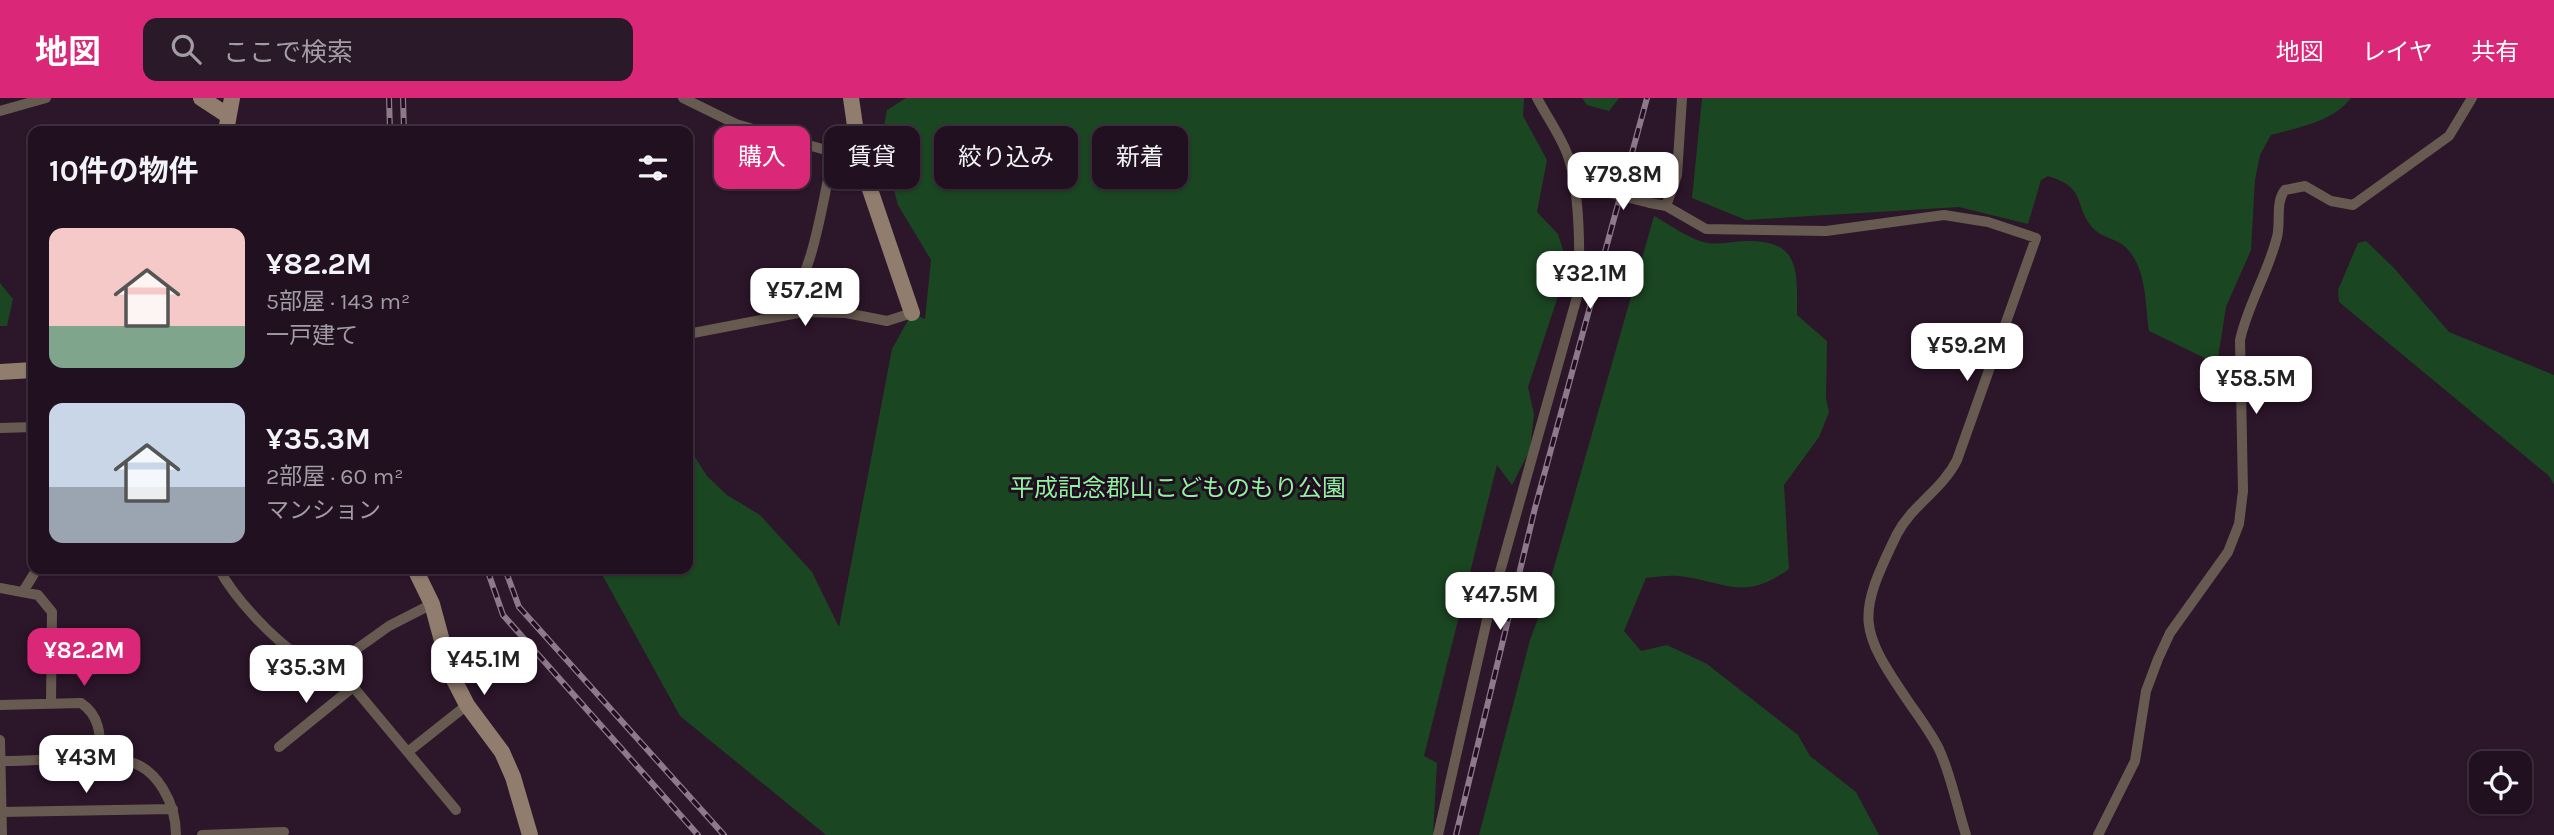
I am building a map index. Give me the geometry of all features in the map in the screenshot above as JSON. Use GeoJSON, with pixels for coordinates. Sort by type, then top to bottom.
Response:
{"type":"FeatureCollection","features":[{"type":"Feature","properties":{"kind":"main road"},"geometry":{"type":"LineString","coordinates":[[201,98],[227,123]]}},
{"type":"Feature","properties":{"kind":"main road"},"geometry":{"type":"LineString","coordinates":[[227,123],[232,98]]}},
{"type":"Feature","properties":{"kind":"main road"},"geometry":{"type":"LineString","coordinates":[[852,98],[856,126]]}},
{"type":"Feature","properties":{"kind":"main road"},"geometry":{"type":"LineString","coordinates":[[870,189],[912,313]]}},
{"type":"Feature","properties":{"kind":"main road"},"geometry":{"type":"LineString","coordinates":[[0,372],[28,370]]}},
{"type":"Feature","properties":{"kind":"main road"},"geometry":{"type":"LineString","coordinates":[[417,574],[432,604],[451,674],[467,705],[502,752],[513,777],[530,835]]}},
{"type":"Feature","properties":{"kind":"street"},"geometry":{"type":"LineString","coordinates":[[683,98],[736,124],[824,148]]}},
{"type":"Feature","properties":{"kind":"street"},"geometry":{"type":"LineString","coordinates":[[1438,835],[1489,611],[1577,297],[1580,273],[1575,191],[1567,152],[1537,98]]}},
{"type":"Feature","properties":{"kind":"street"},"geometry":{"type":"LineString","coordinates":[[1666,206],[1677,175],[1682,98]]}},
{"type":"Feature","properties":{"kind":"street"},"geometry":{"type":"LineString","coordinates":[[2098,835],[2135,761],[2146,691],[2158,659],[2170,633],[2228,552],[2239,524],[2243,491],[2240,340],[2245,318],[2278,236],[2280,197],[2285,190],[2298,185],[2305,186],[2331,201],[2353,205],[2449,136],[2472,98]]}},
{"type":"Feature","properties":{"kind":"street"},"geometry":{"type":"LineString","coordinates":[[2,108],[40,99]]}},
{"type":"Feature","properties":{"kind":"street"},"geometry":{"type":"LineString","coordinates":[[782,314],[793,301],[807,266],[825,189]]}},
{"type":"Feature","properties":{"kind":"street"},"geometry":{"type":"LineString","coordinates":[[1575,191],[1605,192],[1666,206],[1706,229],[1826,231],[1944,215],[1988,222],[2036,238],[1957,460],[1943,482],[1904,522],[1870,600],[1867,618],[1868,631],[1877,655],[1939,750],[1966,835]]}},
{"type":"Feature","properties":{"kind":"street"},"geometry":{"type":"LineString","coordinates":[[693,333],[782,314],[846,313],[863,319],[892,321],[912,313]]}},
{"type":"Feature","properties":{"kind":"street"},"geometry":{"type":"LineString","coordinates":[[0,428],[28,427]]}},
{"type":"Feature","properties":{"kind":"street"},"geometry":{"type":"LineString","coordinates":[[24,590],[34,574]]}},
{"type":"Feature","properties":{"kind":"street"},"geometry":{"type":"LineString","coordinates":[[222,574],[232,593],[300,658],[330,668],[353,687],[456,810]]}},
{"type":"Feature","properties":{"kind":"street"},"geometry":{"type":"LineString","coordinates":[[0,589],[24,590],[38,595],[52,612],[51,703]]}},
{"type":"Feature","properties":{"kind":"street"},"geometry":{"type":"LineString","coordinates":[[330,668],[389,626],[432,604]]}},
{"type":"Feature","properties":{"kind":"street"},"geometry":{"type":"LineString","coordinates":[[279,747],[353,687]]}},
{"type":"Feature","properties":{"kind":"street"},"geometry":{"type":"LineString","coordinates":[[0,705],[81,704],[93,714],[100,734],[101,761]]}},
{"type":"Feature","properties":{"kind":"street"},"geometry":{"type":"LineString","coordinates":[[409,751],[467,705]]}},
{"type":"Feature","properties":{"kind":"street"},"geometry":{"type":"LineString","coordinates":[[0,740],[2,835]]}},
{"type":"Feature","properties":{"kind":"street"},"geometry":{"type":"LineString","coordinates":[[0,761],[127,761],[145,770],[159,782],[173,808],[176,835]]}},
{"type":"Feature","properties":{"kind":"street"},"geometry":{"type":"LineString","coordinates":[[1,812],[173,808]]}},
{"type":"Feature","properties":{"kind":"street"},"geometry":{"type":"LineString","coordinates":[[202,835],[284,832]]}},
{"type":"Feature","properties":{"kind":"green space","name":"平成記念郡山こどものもり公園"},"geometry":{"type":"Polygon","coordinates":[[[906,98],[1524,98],[1523,116],[1547,160],[1537,212],[1558,234],[1568,266],[1528,387],[1534,414],[1530,450],[1512,485],[1497,465],[1424,756],[1437,763],[1433,835],[826,835],[680,716],[602,574],[693,574],[693,454],[707,476],[727,495],[760,515],[812,572],[839,627],[892,349],[912,313],[925,319],[931,260],[898,205],[894,189],[920,189],[920,126],[884,126],[887,110],[906,98]]]}},
{"type":"Feature","properties":{"kind":"green space"},"geometry":{"type":"Polygon","coordinates":[[[1582,98],[1619,98],[1609,111],[1587,105],[1582,98]]]}},
{"type":"Feature","properties":{"kind":"green space"},"geometry":{"type":"Polygon","coordinates":[[[1702,98],[2351,98],[2335,113],[2325,118],[2271,135],[2260,155],[2255,180],[2251,250],[2226,307],[2217,364],[2149,331],[2144,285],[2131,253],[2123,245],[2095,230],[2070,186],[2048,176],[2041,180],[2028,224],[1959,207],[1746,220],[1692,198],[1702,98]]]}},
{"type":"Feature","properties":{"kind":"green space"},"geometry":{"type":"Polygon","coordinates":[[[1654,216],[1701,241],[1764,242],[1786,252],[1795,272],[1797,315],[1827,341],[1826,398],[1829,412],[1819,437],[1784,485],[1789,569],[1759,585],[1747,587],[1679,576],[1646,578],[1624,631],[1641,651],[1667,645],[1707,664],[1798,735],[1810,756],[1856,792],[1879,835],[1479,835],[1530,640],[1544,602],[1654,216]]]}},
{"type":"Feature","properties":{"kind":"green space"},"geometry":{"type":"Polygon","coordinates":[[[2366,241],[2394,268],[2449,332],[2554,375],[2554,485],[2549,476],[2339,302],[2338,290],[2358,243],[2366,241]]]}},
{"type":"Feature","properties":{"kind":"green space"},"geometry":{"type":"Polygon","coordinates":[[[0,283],[13,299],[7,326],[0,326],[0,283]]]}},
{"type":"Feature","properties":{"kind":"railway"},"geometry":{"type":"LineString","coordinates":[[389,98],[390,126]]}},
{"type":"Feature","properties":{"kind":"railway"},"geometry":{"type":"LineString","coordinates":[[403,98],[404,126]]}},
{"type":"Feature","properties":{"kind":"railway"},"geometry":{"type":"LineString","coordinates":[[1456,835],[1535,508],[1647,98]]}},
{"type":"Feature","properties":{"kind":"railway"},"geometry":{"type":"LineString","coordinates":[[489,574],[503,615],[698,835]]}},
{"type":"Feature","properties":{"kind":"railway"},"geometry":{"type":"LineString","coordinates":[[507,574],[519,607],[724,835]]}}]}
